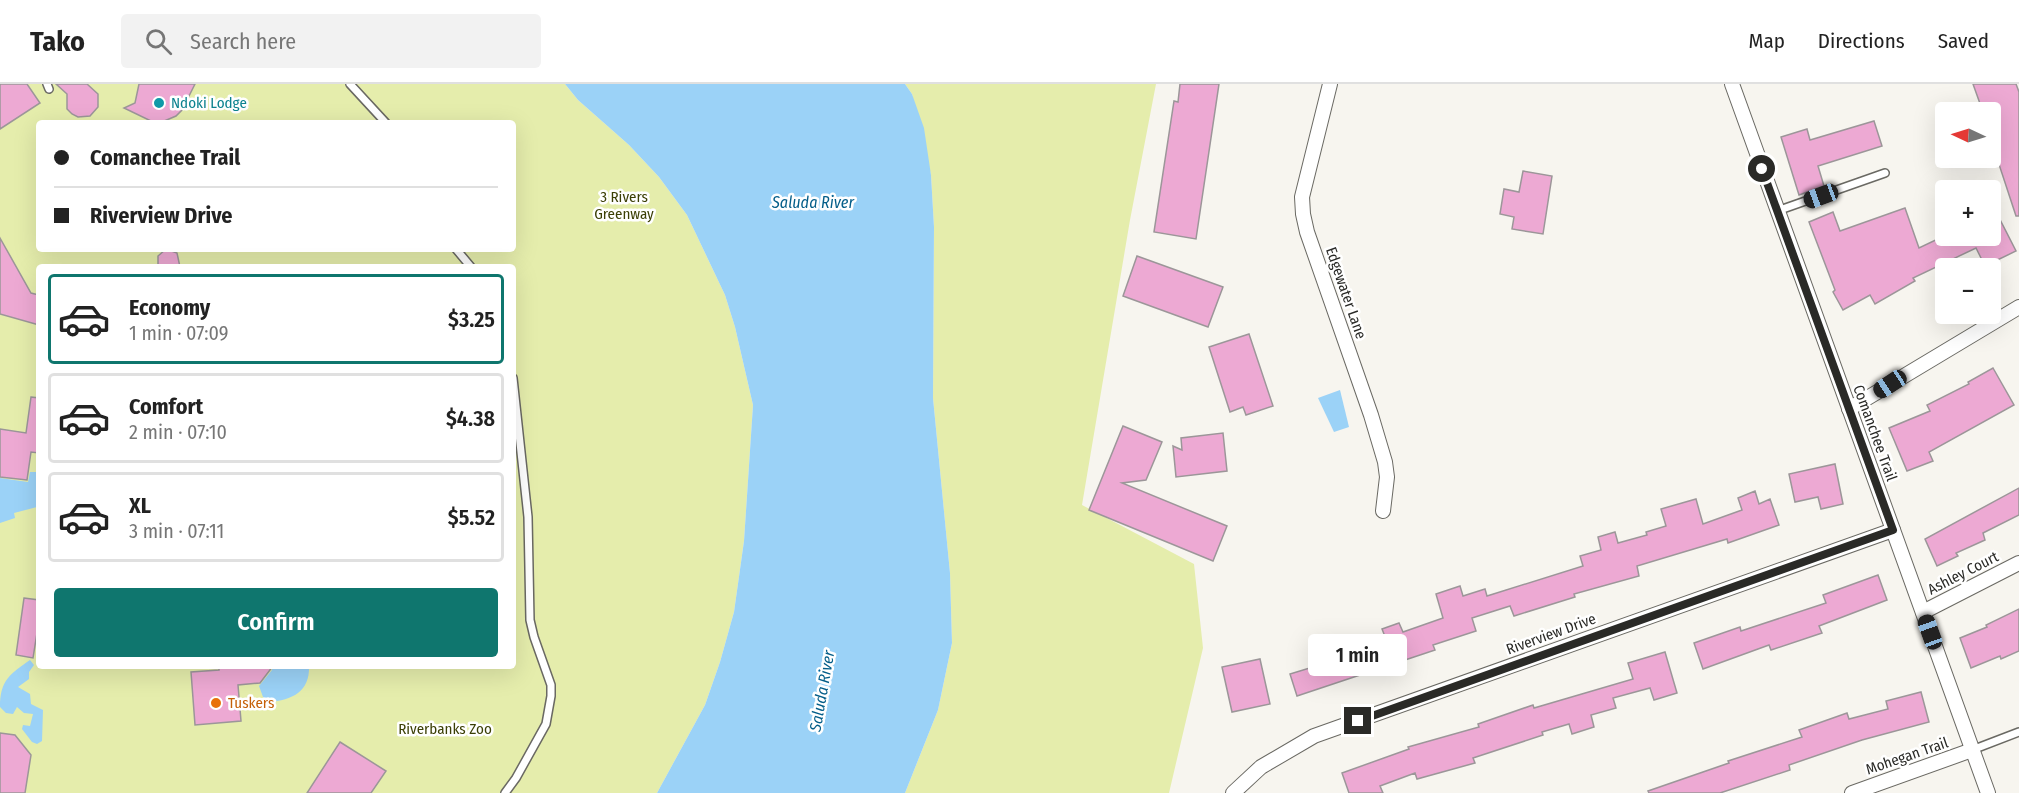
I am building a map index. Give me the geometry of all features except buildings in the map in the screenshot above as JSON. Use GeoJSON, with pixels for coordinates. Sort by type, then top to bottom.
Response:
{"type":"FeatureCollection","features":[{"type":"Feature","properties":{"kind":"street","name":"Edgewater Lane"},"geometry":{"type":"LineString","coordinates":[[1330,84],[1305,180],[1302,197],[1303,214],[1307,232],[1371,415],[1385,462],[1387,477],[1383,511]]}},
{"type":"Feature","properties":{"kind":"street","name":"Comanchee Trail"},"geometry":{"type":"LineString","coordinates":[[1732,84],[1988,793]]}},
{"type":"Feature","properties":{"kind":"street"},"geometry":{"type":"LineString","coordinates":[[1849,409],[2019,307]]}},
{"type":"Feature","properties":{"kind":"street","name":"Riverview Drive"},"geometry":{"type":"LineString","coordinates":[[1233,793],[1261,766],[1314,736],[1893,530]]}},
{"type":"Feature","properties":{"kind":"street","name":"Ashley Court"},"geometry":{"type":"LineString","coordinates":[[1923,612],[2019,563]]}},
{"type":"Feature","properties":{"kind":"street","name":"Mohegan Trail"},"geometry":{"type":"LineString","coordinates":[[1852,793],[1972,750]]}},
{"type":"Feature","properties":{"kind":"lane"},"geometry":{"type":"LineString","coordinates":[[350,84],[383,120]]}},
{"type":"Feature","properties":{"kind":"lane"},"geometry":{"type":"LineString","coordinates":[[1777,212],[1885,173]]}},
{"type":"Feature","properties":{"kind":"lane"},"geometry":{"type":"LineString","coordinates":[[458,252],[468,264]]}},
{"type":"Feature","properties":{"kind":"lane"},"geometry":{"type":"LineString","coordinates":[[505,793],[546,724],[551,696],[551,685],[530,620],[528,517],[516,406]]}},
{"type":"Feature","properties":{"kind":"lane"},"geometry":{"type":"LineString","coordinates":[[1972,750],[2019,732]]}},
{"type":"Feature","properties":{"kind":"green space","name":"Riverbanks Zoo"},"geometry":{"type":"Polygon","coordinates":[[[0,84],[565,84],[578,100],[629,145],[659,177],[687,215],[725,295],[753,405],[744,541],[734,612],[705,705],[657,793],[0,793],[0,84]]]}},
{"type":"Feature","properties":{"kind":"green space"},"geometry":{"type":"Polygon","coordinates":[[[905,84],[1156,84],[1130,220],[1082,505],[1194,564],[1203,648],[1169,793],[905,793],[938,710],[952,643],[950,573],[933,398],[934,227],[931,175],[912,94],[905,84]]]}},
{"type":"Feature","properties":{"kind":"water","name":"Saluda River"},"geometry":{"type":"Polygon","coordinates":[[[565,84],[905,84],[912,94],[924,128],[931,175],[934,227],[933,398],[950,573],[952,643],[938,710],[905,793],[657,793],[705,705],[734,612],[744,541],[753,405],[725,295],[687,215],[659,177],[629,145],[578,100],[565,84]]]}},
{"type":"Feature","properties":{"kind":"water"},"geometry":{"type":"Polygon","coordinates":[[[1340,390],[1349,427],[1334,432],[1318,398],[1340,390]]]}},
{"type":"Feature","properties":{"kind":"water"},"geometry":{"type":"Polygon","coordinates":[[[30,472],[36,472],[36,507],[14,513],[15,518],[0,523],[0,478],[28,482],[30,472]]]}},
{"type":"Feature","properties":{"kind":"water"},"geometry":{"type":"Polygon","coordinates":[[[30,660],[34,665],[29,672],[29,679],[18,687],[30,694],[31,704],[43,710],[42,741],[37,744],[32,742],[22,729],[23,725],[30,726],[33,714],[24,713],[17,707],[13,714],[6,713],[0,707],[4,684],[17,669],[30,660]]]}},
{"type":"Feature","properties":{"kind":"water"},"geometry":{"type":"Polygon","coordinates":[[[309,669],[309,675],[298,693],[292,697],[269,702],[263,697],[259,686],[272,670],[309,669]]]}},
{"type":"Feature","properties":{"kind":"place","name":"Ndoki Lodge"},"geometry":{"type":"Point","coordinates":[159,103]}},
{"type":"Feature","properties":{"kind":"place","name":"Tuskers"},"geometry":{"type":"Point","coordinates":[216,703]}},
{"type":"Feature","properties":{"kind":"route"},"geometry":{"type":"LineString","coordinates":[[1358,721],[1893,530],[1762,169]]}},
{"type":"Feature","properties":{"kind":"park label","name":"3 Rivers Greenway"},"geometry":{"type":"Point","coordinates":[624,206]}}]}
